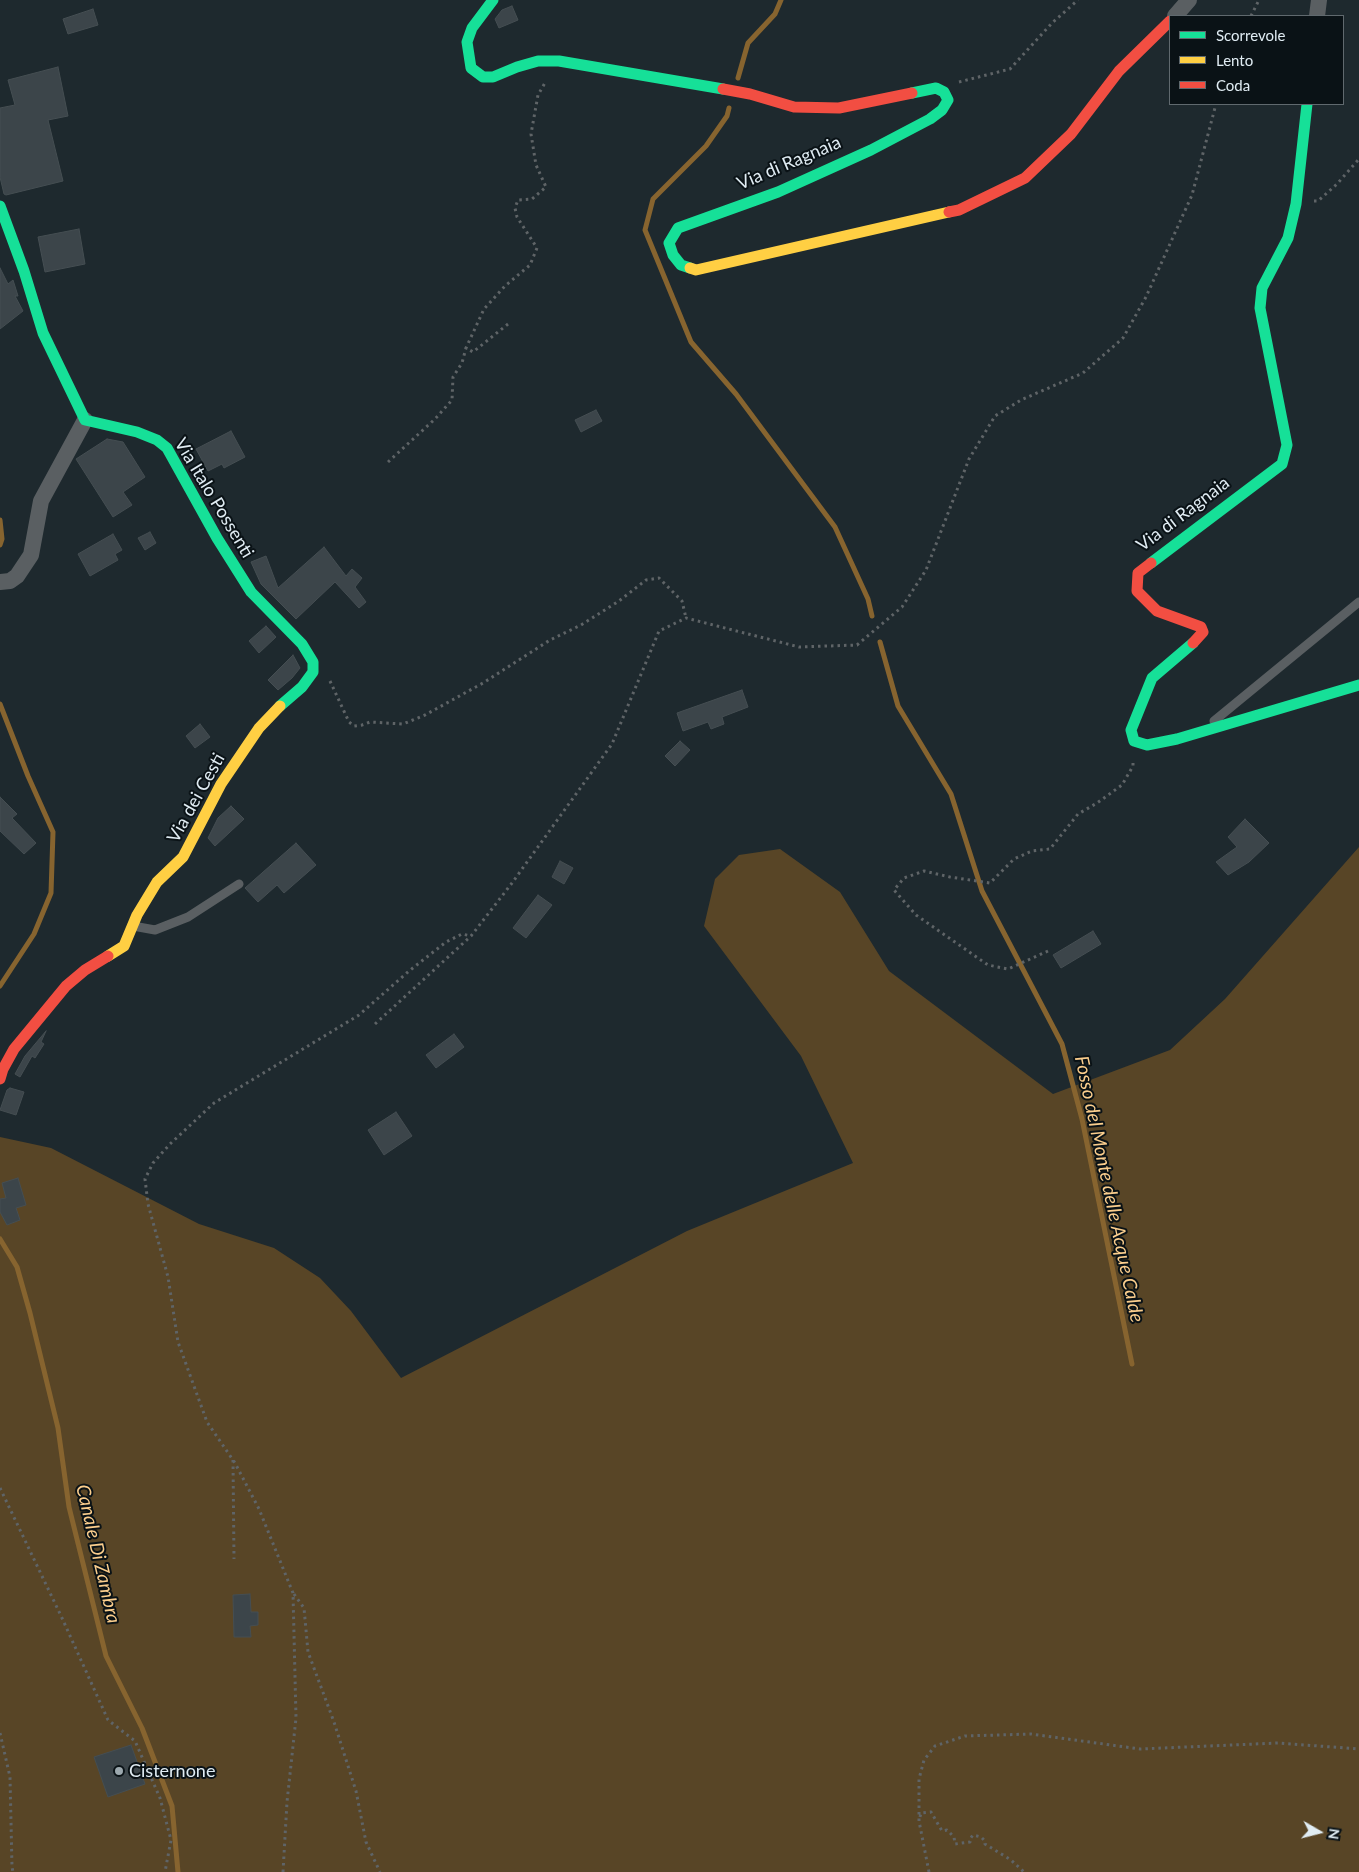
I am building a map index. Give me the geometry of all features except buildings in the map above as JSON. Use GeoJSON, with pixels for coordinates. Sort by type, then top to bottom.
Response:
{"type":"FeatureCollection","features":[{"type":"Feature","properties":{"kind":"street","name":"Via di Ragnaia"},"geometry":{"type":"LineString","coordinates":[[492,0],[472,28],[467,42],[471,68],[483,77],[493,77],[517,67],[538,62],[558,61],[750,94],[794,107],[839,108],[936,88],[944,92],[948,100],[942,110],[930,119],[871,150],[778,192],[678,228],[669,242],[673,256],[680,265],[696,270],[959,210],[1025,178],[1071,134],[1119,71],[1169,22]]}},
{"type":"Feature","properties":{"kind":"street"},"geometry":{"type":"LineString","coordinates":[[1175,15],[1189,0]]}},
{"type":"Feature","properties":{"kind":"street"},"geometry":{"type":"LineString","coordinates":[[1317,15],[1319,0]]}},
{"type":"Feature","properties":{"kind":"street","name":"Via di Ragnaia"},"geometry":{"type":"LineString","coordinates":[[1134,741],[1131,730],[1152,678],[1200,637],[1203,632],[1200,627],[1157,611],[1137,590],[1138,573],[1282,464],[1287,445],[1260,308],[1262,288],[1288,238],[1296,204],[1307,105]]}},
{"type":"Feature","properties":{"kind":"street"},"geometry":{"type":"LineString","coordinates":[[0,206],[24,271],[43,332],[85,420],[41,501],[31,555],[18,576],[10,581],[0,582]]}},
{"type":"Feature","properties":{"kind":"street","name":"Via Italo Possenti"},"geometry":{"type":"LineString","coordinates":[[85,420],[137,432],[157,440],[167,448],[217,538],[251,592],[302,644],[313,667]]}},
{"type":"Feature","properties":{"kind":"street","name":"Via dei Cesti"},"geometry":{"type":"LineString","coordinates":[[0,1079],[3,1069],[14,1049],[66,986],[85,970],[124,946],[137,915],[157,882],[183,857],[221,784],[259,728],[287,699],[302,687],[313,667]]}},
{"type":"Feature","properties":{"kind":"street"},"geometry":{"type":"LineString","coordinates":[[1134,741],[1147,745],[1200,732],[1359,685]]}},
{"type":"Feature","properties":{"kind":"lane"},"geometry":{"type":"LineString","coordinates":[[1200,732],[1359,602]]}},
{"type":"Feature","properties":{"kind":"lane"},"geometry":{"type":"LineString","coordinates":[[133,926],[155,930],[188,917],[239,884]]}},
{"type":"Feature","properties":{"kind":"path"},"geometry":{"type":"LineString","coordinates":[[936,88],[1010,69],[1052,23],[1078,0]]}},
{"type":"Feature","properties":{"kind":"path"},"geometry":{"type":"LineString","coordinates":[[1251,15],[1258,0]]}},
{"type":"Feature","properties":{"kind":"path"},"geometry":{"type":"LineString","coordinates":[[388,462],[435,419],[452,400],[453,377],[462,363],[466,348],[484,309],[505,286],[530,265],[536,248],[517,217],[515,208],[518,200],[532,199],[546,187],[536,166],[531,134],[538,95],[558,61]]}},
{"type":"Feature","properties":{"kind":"path"},"geometry":{"type":"LineString","coordinates":[[375,1024],[471,936],[512,883],[612,744],[659,631],[686,618],[799,647],[857,645],[902,607],[926,570],[969,459],[995,416],[1021,400],[1083,373],[1123,338],[1146,297],[1192,195],[1216,105]]}},
{"type":"Feature","properties":{"kind":"path"},"geometry":{"type":"LineString","coordinates":[[1296,204],[1318,201],[1337,184],[1359,159]]}},
{"type":"Feature","properties":{"kind":"path"},"geometry":{"type":"LineString","coordinates":[[466,348],[473,352],[508,324]]}},
{"type":"Feature","properties":{"kind":"path"},"geometry":{"type":"LineString","coordinates":[[313,667],[325,673],[335,689],[349,722],[354,726],[362,726],[370,722],[403,724],[425,715],[483,683],[550,640],[581,625],[619,601],[646,580],[659,578],[682,601],[686,618]]}},
{"type":"Feature","properties":{"kind":"path"},"geometry":{"type":"LineString","coordinates":[[1048,951],[1008,969],[988,965],[935,926],[916,915],[894,890],[904,878],[924,871],[990,883],[1014,859],[1032,851],[1050,849],[1078,814],[1122,785],[1133,766],[1134,741]]}},
{"type":"Feature","properties":{"kind":"path"},"geometry":{"type":"LineString","coordinates":[[380,1872],[366,1842],[356,1790],[334,1722],[308,1652],[304,1608],[293,1593],[259,1509],[233,1459],[207,1422],[178,1342],[168,1277],[148,1204],[146,1179],[153,1163],[170,1144],[214,1103],[359,1015],[408,970],[446,942],[462,934],[471,936]]}},
{"type":"Feature","properties":{"kind":"path"},"geometry":{"type":"LineString","coordinates":[[233,1459],[234,1558]]}},
{"type":"Feature","properties":{"kind":"path"},"geometry":{"type":"LineString","coordinates":[[0,1488],[108,1720],[135,1741],[160,1798],[171,1840],[165,1872]]}},
{"type":"Feature","properties":{"kind":"path"},"geometry":{"type":"LineString","coordinates":[[283,1872],[287,1802],[296,1718],[293,1593]]}},
{"type":"Feature","properties":{"kind":"path"},"geometry":{"type":"LineString","coordinates":[[0,1733],[10,1778],[13,1872]]}},
{"type":"Feature","properties":{"kind":"path"},"geometry":{"type":"LineString","coordinates":[[929,1872],[919,1819],[919,1779],[924,1760],[935,1746],[965,1736],[1031,1734],[1140,1748],[1278,1743],[1359,1749]]}},
{"type":"Feature","properties":{"kind":"path"},"geometry":{"type":"LineString","coordinates":[[919,1819],[922,1813],[931,1812],[942,1831],[947,1830],[954,1837],[955,1844],[970,1842],[973,1836],[981,1837],[985,1844],[1011,1860],[1024,1872]]}},
{"type":"Feature","properties":{"kind":"shaded area"},"geometry":{"type":"Polygon","coordinates":[[[1359,847],[1359,1872],[0,1872],[0,1137],[51,1148],[199,1224],[274,1248],[320,1278],[351,1311],[401,1378],[687,1231],[853,1163],[801,1056],[704,926],[715,879],[739,855],[780,849],[840,892],[889,971],[1053,1094],[1170,1050],[1225,999],[1359,847]]]}},
{"type":"Feature","properties":{"kind":"waterway","name":"Fosso del Monte delle Acque Calde"},"geometry":{"type":"LineString","coordinates":[[738,78],[748,43],[775,14],[781,0]]}},
{"type":"Feature","properties":{"kind":"waterway","name":"Fosso del Monte delle Acque Calde"},"geometry":{"type":"LineString","coordinates":[[729,108],[727,116],[706,146],[653,199],[645,230],[691,342],[736,394],[835,527],[868,599],[872,616]]}},
{"type":"Feature","properties":{"kind":"waterway","name":"Canale Di Zambra"},"geometry":{"type":"LineString","coordinates":[[0,520],[2,539],[0,545]]}},
{"type":"Feature","properties":{"kind":"waterway","name":"Fosso del Monte delle Acque Calde"},"geometry":{"type":"LineString","coordinates":[[880,642],[898,706],[951,794],[982,891],[1062,1044],[1082,1119],[1132,1364]]}},
{"type":"Feature","properties":{"kind":"waterway","name":"Canale Di Zambra"},"geometry":{"type":"LineString","coordinates":[[0,704],[28,776],[53,832],[51,893],[34,934],[0,986]]}},
{"type":"Feature","properties":{"kind":"waterway","name":"Canale Di Zambra"},"geometry":{"type":"LineString","coordinates":[[0,1239],[17,1267],[30,1313],[58,1428],[69,1507],[106,1656],[142,1728],[172,1806],[178,1872]]}},
{"type":"Feature","properties":{"kind":"traffic: fast"},"geometry":{"type":"LineString","coordinates":[[493,0],[472,28],[467,42],[471,68],[483,77],[493,77],[538,61],[559,61],[723,89]]}},
{"type":"Feature","properties":{"kind":"traffic: fast"},"geometry":{"type":"LineString","coordinates":[[690,268],[681,265],[673,255],[669,243],[678,228],[778,192],[871,150],[930,119],[942,110],[948,100],[944,92],[936,88],[912,93]]}},
{"type":"Feature","properties":{"kind":"traffic: fast"},"geometry":{"type":"LineString","coordinates":[[1151,563],[1282,464],[1287,445],[1260,308],[1262,288],[1288,238],[1296,204],[1307,105]]}},
{"type":"Feature","properties":{"kind":"traffic: fast"},"geometry":{"type":"LineString","coordinates":[[0,206],[24,271],[43,333],[85,420],[137,432],[157,440],[167,448],[217,538],[251,592],[302,644],[313,662],[313,672],[302,687],[280,706]]}},
{"type":"Feature","properties":{"kind":"traffic: fast"},"geometry":{"type":"LineString","coordinates":[[1193,643],[1152,678],[1131,730],[1134,741],[1147,745],[1177,739],[1359,685]]}},
{"type":"Feature","properties":{"kind":"traffic: slow"},"geometry":{"type":"LineString","coordinates":[[690,268],[696,270],[949,212]]}},
{"type":"Feature","properties":{"kind":"traffic: slow"},"geometry":{"type":"LineString","coordinates":[[108,956],[124,946],[137,915],[157,882],[183,857],[221,784],[259,728],[280,706]]}},
{"type":"Feature","properties":{"kind":"traffic: jam"},"geometry":{"type":"LineString","coordinates":[[949,212],[959,210],[1025,178],[1071,134],[1119,71],[1169,22]]}},
{"type":"Feature","properties":{"kind":"traffic: jam"},"geometry":{"type":"LineString","coordinates":[[723,89],[750,94],[794,107],[839,108],[912,93]]}},
{"type":"Feature","properties":{"kind":"traffic: jam"},"geometry":{"type":"LineString","coordinates":[[1151,563],[1138,573],[1137,591],[1157,611],[1201,627],[1203,632],[1193,643]]}},
{"type":"Feature","properties":{"kind":"traffic: jam"},"geometry":{"type":"LineString","coordinates":[[0,1079],[3,1069],[14,1049],[66,986],[85,970],[108,956]]}},
{"type":"Feature","properties":{"kind":"place","name":"Cisternone"},"geometry":{"type":"Point","coordinates":[119,1771]}}]}
